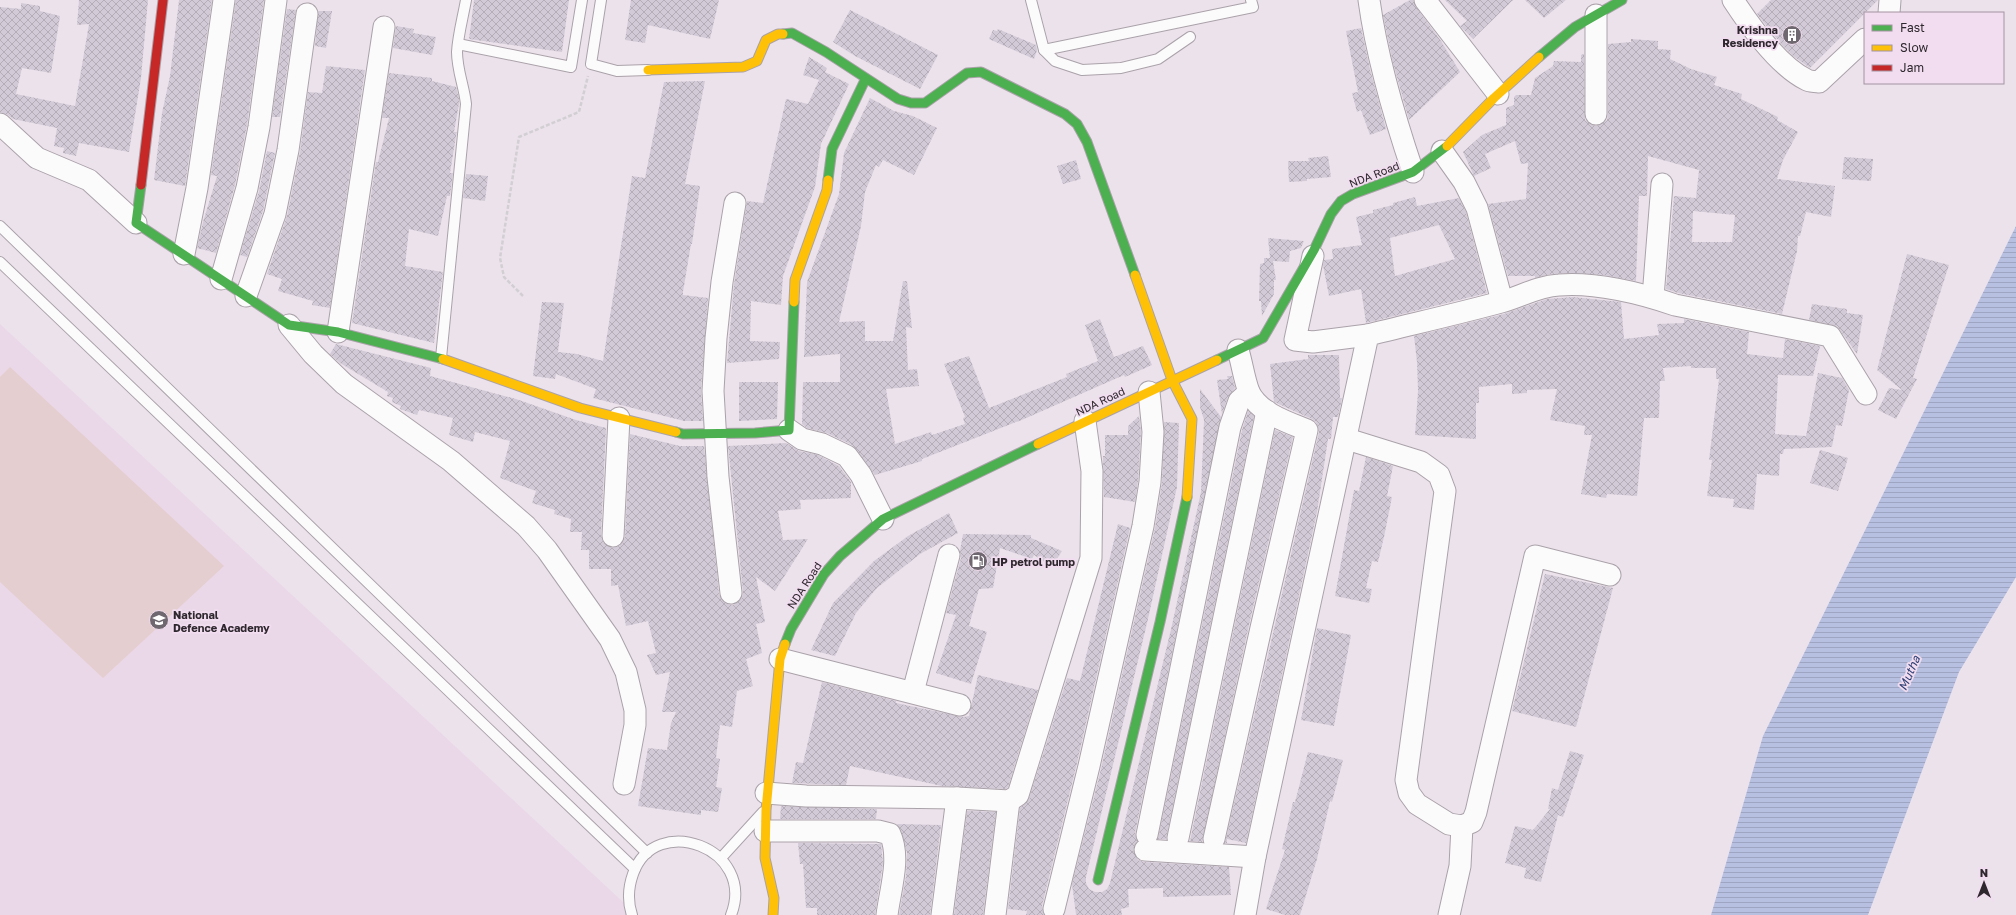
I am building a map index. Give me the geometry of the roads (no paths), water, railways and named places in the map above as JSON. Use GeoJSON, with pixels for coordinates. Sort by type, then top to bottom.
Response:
{"type":"FeatureCollection","features":[{"type":"Feature","properties":{"kind":"street"},"geometry":{"type":"LineString","coordinates":[[136,223],[163,0]]}},
{"type":"Feature","properties":{"kind":"street"},"geometry":{"type":"LineString","coordinates":[[184,254],[197,188],[224,0]]}},
{"type":"Feature","properties":{"kind":"street"},"geometry":{"type":"LineString","coordinates":[[221,279],[247,188],[259,127],[276,0]]}},
{"type":"Feature","properties":{"kind":"street"},"geometry":{"type":"LineString","coordinates":[[1425,0],[1498,94]]}},
{"type":"Feature","properties":{"kind":"street","name":"NDA Road"},"geometry":{"type":"LineString","coordinates":[[773,915],[774,898],[765,858],[765,831],[766,801],[780,659],[791,629],[824,574],[840,556],[883,519],[899,510],[1263,338],[1314,250],[1331,214],[1341,201],[1353,194],[1413,172],[1442,151],[1498,94],[1549,48],[1575,28],[1622,0]]}},
{"type":"Feature","properties":{"kind":"street"},"geometry":{"type":"LineString","coordinates":[[1733,0],[1752,28],[1784,64],[1808,81],[1819,82],[1864,40]]}},
{"type":"Feature","properties":{"kind":"street"},"geometry":{"type":"LineString","coordinates":[[1888,12],[1890,0]]}},
{"type":"Feature","properties":{"kind":"street"},"geometry":{"type":"LineString","coordinates":[[1377,1],[1379,56],[1394,115],[1413,172]]}},
{"type":"Feature","properties":{"kind":"street"},"geometry":{"type":"LineString","coordinates":[[246,296],[275,214],[288,150],[307,14]]}},
{"type":"Feature","properties":{"kind":"street"},"geometry":{"type":"LineString","coordinates":[[1596,15],[1596,114]]}},
{"type":"Feature","properties":{"kind":"street"},"geometry":{"type":"LineString","coordinates":[[338,332],[384,27]]}},
{"type":"Feature","properties":{"kind":"street"},"geometry":{"type":"LineString","coordinates":[[648,70],[743,67],[757,61],[766,40],[778,34],[792,33],[826,52],[865,80],[898,99],[925,103],[967,73],[981,72],[1065,114],[1077,124],[1087,142],[1172,380],[1192,419],[1189,489],[1160,622],[1098,880]]}},
{"type":"Feature","properties":{"kind":"street"},"geometry":{"type":"LineString","coordinates":[[789,430],[795,280],[827,190],[832,149],[865,80]]}},
{"type":"Feature","properties":{"kind":"street"},"geometry":{"type":"LineString","coordinates":[[0,124],[37,158],[89,180],[136,223],[289,325],[313,354],[344,384],[451,461],[526,526],[548,550],[610,640],[626,672],[636,710],[635,725],[624,784]]}},
{"type":"Feature","properties":{"kind":"street"},"geometry":{"type":"LineString","coordinates":[[1442,151],[1464,182],[1477,208],[1502,302]]}},
{"type":"Feature","properties":{"kind":"street"},"geometry":{"type":"LineString","coordinates":[[1652,297],[1662,184]]}},
{"type":"Feature","properties":{"kind":"street"},"geometry":{"type":"LineString","coordinates":[[731,593],[718,477],[713,391],[716,338],[722,282],[735,203]]}},
{"type":"Feature","properties":{"kind":"street"},"geometry":{"type":"LineString","coordinates":[[1314,250],[1295,340],[1313,342],[1368,335],[1502,302],[1535,289],[1558,285],[1587,285],[1652,297],[1675,305],[1830,336],[1866,394]]}},
{"type":"Feature","properties":{"kind":"street"},"geometry":{"type":"LineString","coordinates":[[289,325],[338,332],[441,358],[580,408],[683,434],[755,433],[789,430],[802,439],[822,444],[847,456],[861,475],[883,519]]}},
{"type":"Feature","properties":{"kind":"street"},"geometry":{"type":"LineString","coordinates":[[1245,915],[1255,857],[1347,439],[1368,335]]}},
{"type":"Feature","properties":{"kind":"street"},"geometry":{"type":"LineString","coordinates":[[1214,839],[1307,430],[1267,411],[1260,406],[1250,392],[1238,350]]}},
{"type":"Feature","properties":{"kind":"street"},"geometry":{"type":"LineString","coordinates":[[1054,909],[1089,766],[1143,526],[1150,482],[1153,432],[1149,392]]}},
{"type":"Feature","properties":{"kind":"street"},"geometry":{"type":"LineString","coordinates":[[1250,392],[1240,401],[1230,427],[1146,842],[1255,857]]}},
{"type":"Feature","properties":{"kind":"street"},"geometry":{"type":"LineString","coordinates":[[1178,838],[1267,411]]}},
{"type":"Feature","properties":{"kind":"street"},"geometry":{"type":"LineString","coordinates":[[613,536],[619,418]]}},
{"type":"Feature","properties":{"kind":"street"},"geometry":{"type":"LineString","coordinates":[[766,801],[806,796],[957,798],[1008,801],[1018,795],[1091,558],[1092,471],[1085,421]]}},
{"type":"Feature","properties":{"kind":"street"},"geometry":{"type":"LineString","coordinates":[[1347,439],[1421,462],[1439,474],[1446,491],[1406,780],[1408,793],[1417,804],[1448,824],[1462,826],[1472,822],[1476,812],[1535,556],[1610,575]]}},
{"type":"Feature","properties":{"kind":"street"},"geometry":{"type":"LineString","coordinates":[[913,692],[949,555]]}},
{"type":"Feature","properties":{"kind":"street"},"geometry":{"type":"LineString","coordinates":[[780,659],[960,705]]}},
{"type":"Feature","properties":{"kind":"street"},"geometry":{"type":"LineString","coordinates":[[942,915],[957,798]]}},
{"type":"Feature","properties":{"kind":"street"},"geometry":{"type":"LineString","coordinates":[[995,915],[1008,801]]}},
{"type":"Feature","properties":{"kind":"street"},"geometry":{"type":"LineString","coordinates":[[1449,915],[1460,866],[1462,826]]}},
{"type":"Feature","properties":{"kind":"street"},"geometry":{"type":"LineString","coordinates":[[765,831],[878,831],[890,834],[894,844],[895,856],[886,915]]}},
{"type":"Feature","properties":{"kind":"lane"},"geometry":{"type":"LineString","coordinates":[[441,358],[466,104],[464,86],[458,67],[458,44],[466,0]]}},
{"type":"Feature","properties":{"kind":"lane"},"geometry":{"type":"LineString","coordinates":[[458,44],[571,67],[582,0]]}},
{"type":"Feature","properties":{"kind":"lane"},"geometry":{"type":"LineString","coordinates":[[601,0],[591,64],[617,70],[648,70]]}},
{"type":"Feature","properties":{"kind":"lane"},"geometry":{"type":"LineString","coordinates":[[1031,0],[1044,50],[1055,61],[1082,70],[1121,68],[1158,59],[1190,37]]}},
{"type":"Feature","properties":{"kind":"lane"},"geometry":{"type":"LineString","coordinates":[[1044,50],[1253,6],[1251,0]]}},
{"type":"Feature","properties":{"kind":"lane"},"geometry":{"type":"LineString","coordinates":[[0,226],[647,853]]}},
{"type":"Feature","properties":{"kind":"lane"},"geometry":{"type":"LineString","coordinates":[[0,262],[635,869]]}},
{"type":"Feature","properties":{"kind":"lane"},"geometry":{"type":"LineString","coordinates":[[721,858],[766,801]]}},
{"type":"Feature","properties":{"kind":"lane"},"geometry":{"type":"LineString","coordinates":[[632,915],[628,905],[628,886],[635,869],[647,853],[660,846],[676,842],[692,842],[708,848],[721,858],[730,871],[735,886],[735,905],[731,915]]}},
{"type":"Feature","properties":{"kind":"water","name":"Mutha"},"geometry":{"type":"Polygon","coordinates":[[[2016,226],[2016,577],[1959,672],[1868,915],[1711,915],[1763,736],[2016,226]]]}},
{"type":"Feature","properties":{"kind":"place","name":"Krishna Residency"},"geometry":{"type":"Point","coordinates":[1792,35]}},
{"type":"Feature","properties":{"kind":"place","name":"HP petrol pump"},"geometry":{"type":"Point","coordinates":[978,561]}},
{"type":"Feature","properties":{"kind":"place","name":"National Defence Academy"},"geometry":{"type":"Point","coordinates":[159,620]}}]}
